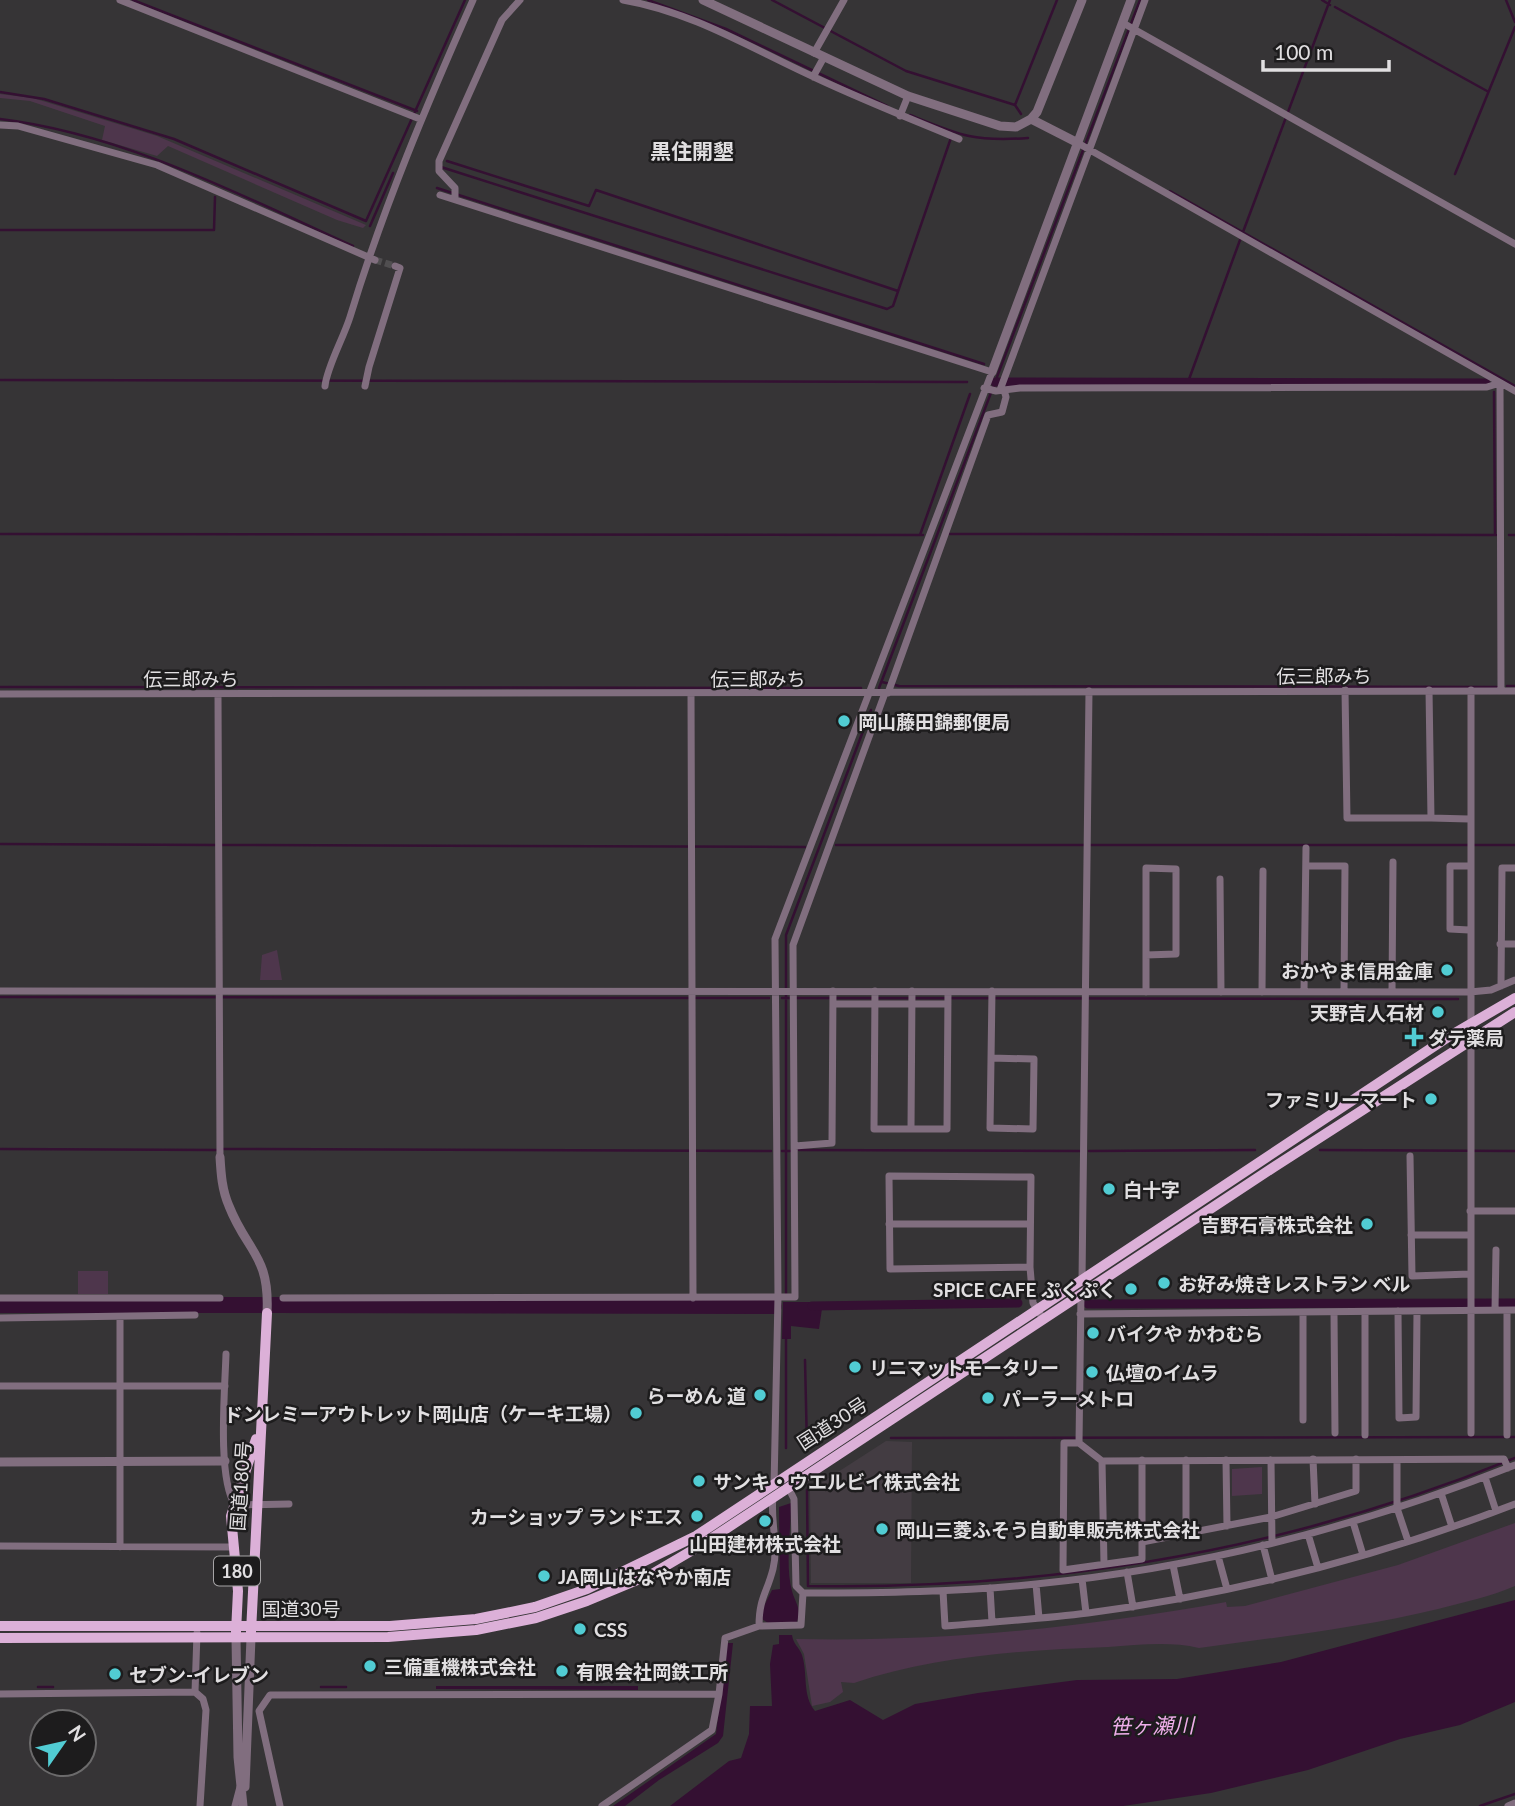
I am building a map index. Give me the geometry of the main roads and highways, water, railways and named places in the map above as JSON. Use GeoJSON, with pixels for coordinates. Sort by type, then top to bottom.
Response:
{"type":"FeatureCollection","features":[{"type":"Feature","properties":{"kind":"highway","name":"国道30号"},"geometry":{"type":"LineString","coordinates":[[0,1637],[251,1638],[443,1634],[536,1618],[587,1601],[652,1574],[704,1544],[773,1498],[781,1483],[1082,1278],[1471,1023],[1515,998]]}},
{"type":"Feature","properties":{"kind":"highway","name":"国道30号"},"geometry":{"type":"LineString","coordinates":[[0,1626],[423,1625],[476,1619],[535,1606],[613,1579],[666,1553],[1044,1320],[1515,1012]]}},
{"type":"Feature","properties":{"kind":"highway","name":"国道180号"},"geometry":{"type":"LineString","coordinates":[[251,1638],[267,1313]]}},
{"type":"Feature","properties":{"kind":"highway","name":"国道180号"},"geometry":{"type":"LineString","coordinates":[[236,1638],[238,1591],[231,1516],[250,1464],[261,1420]]}},
{"type":"Feature","properties":{"kind":"water"},"geometry":{"type":"Polygon","coordinates":[[[783,1302],[823,1302],[819,1329],[791,1326],[791,1339],[782,1339],[783,1302]]]}},
{"type":"Feature","properties":{"kind":"water"},"geometry":{"type":"Polygon","coordinates":[[[791,1503],[789,1570],[798,1617],[797,1622],[771,1625],[762,1619],[762,1610],[772,1590],[780,1589],[779,1507],[791,1503]]]}},
{"type":"Feature","properties":{"kind":"water","name":"笹ヶ瀬川"},"geometry":{"type":"Polygon","coordinates":[[[1515,1600],[1515,1702],[1460,1725],[1400,1739],[1308,1770],[1211,1793],[1123,1806],[670,1806],[729,1761],[741,1758],[749,1734],[750,1706],[772,1706],[770,1664],[773,1645],[779,1644],[779,1635],[792,1635],[801,1652],[808,1698],[815,1711],[850,1700],[883,1720],[915,1704],[978,1693],[1077,1680],[1177,1679],[1281,1662],[1515,1600]]]}},
{"type":"Feature","properties":{"kind":"water"},"geometry":{"type":"Polygon","coordinates":[[[727,1643],[733,1643],[723,1736],[718,1743],[659,1780],[625,1806],[613,1806],[716,1734],[727,1643]]]}},
{"type":"Feature","properties":{"kind":"water"},"geometry":{"type":"Polygon","coordinates":[[[436,1686],[638,1686],[638,1690],[436,1689],[436,1686]]]}},
{"type":"Feature","properties":{"kind":"waterway"},"geometry":{"type":"LineString","coordinates":[[133,0],[417,111]]}},
{"type":"Feature","properties":{"kind":"waterway"},"geometry":{"type":"LineString","coordinates":[[0,92],[44,99],[174,139],[366,221],[465,0]]}},
{"type":"Feature","properties":{"kind":"waterway"},"geometry":{"type":"LineString","coordinates":[[648,0],[726,29],[887,106]]}},
{"type":"Feature","properties":{"kind":"waterway"},"geometry":{"type":"LineString","coordinates":[[772,0],[906,71],[1015,105]]}},
{"type":"Feature","properties":{"kind":"waterway"},"geometry":{"type":"LineString","coordinates":[[1021,114],[1015,105],[1057,0]]}},
{"type":"Feature","properties":{"kind":"waterway"},"geometry":{"type":"LineString","coordinates":[[879,688],[1140,0]]}},
{"type":"Feature","properties":{"kind":"waterway"},"geometry":{"type":"LineString","coordinates":[[1322,0],[1330,5]]}},
{"type":"Feature","properties":{"kind":"waterway"},"geometry":{"type":"LineString","coordinates":[[1243,232],[1330,0]]}},
{"type":"Feature","properties":{"kind":"waterway"},"geometry":{"type":"LineString","coordinates":[[1506,0],[1515,22]]}},
{"type":"Feature","properties":{"kind":"waterway"},"geometry":{"type":"LineString","coordinates":[[1335,7],[1487,91]]}},
{"type":"Feature","properties":{"kind":"waterway"},"geometry":{"type":"LineString","coordinates":[[1455,174],[1515,27]]}},
{"type":"Feature","properties":{"kind":"waterway"},"geometry":{"type":"LineString","coordinates":[[910,115],[967,136],[993,139],[1028,138]]}},
{"type":"Feature","properties":{"kind":"waterway"},"geometry":{"type":"LineString","coordinates":[[0,119],[92,138],[136,152],[224,187],[353,246]]}},
{"type":"Feature","properties":{"kind":"waterway"},"geometry":{"type":"LineString","coordinates":[[441,167],[887,309],[893,306],[953,132]]}},
{"type":"Feature","properties":{"kind":"waterway"},"geometry":{"type":"LineString","coordinates":[[447,161],[589,206],[596,190],[898,291]]}},
{"type":"Feature","properties":{"kind":"waterway"},"geometry":{"type":"LineString","coordinates":[[370,226],[393,173]]}},
{"type":"Feature","properties":{"kind":"waterway"},"geometry":{"type":"LineString","coordinates":[[437,188],[984,364]]}},
{"type":"Feature","properties":{"kind":"waterway"},"geometry":{"type":"LineString","coordinates":[[1170,191],[1515,386]]}},
{"type":"Feature","properties":{"kind":"waterway"},"geometry":{"type":"LineString","coordinates":[[0,230],[214,230],[215,197]]}},
{"type":"Feature","properties":{"kind":"waterway"},"geometry":{"type":"LineString","coordinates":[[1188,382],[1240,240]]}},
{"type":"Feature","properties":{"kind":"waterway"},"geometry":{"type":"LineString","coordinates":[[0,380],[967,382]]}},
{"type":"Feature","properties":{"kind":"waterway"},"geometry":{"type":"LineString","coordinates":[[995,382],[1486,383]]}},
{"type":"Feature","properties":{"kind":"waterway"},"geometry":{"type":"LineString","coordinates":[[1494,392],[1495,535]]}},
{"type":"Feature","properties":{"kind":"waterway"},"geometry":{"type":"LineString","coordinates":[[920,535],[970,394]]}},
{"type":"Feature","properties":{"kind":"waterway"},"geometry":{"type":"LineString","coordinates":[[0,534],[923,535]]}},
{"type":"Feature","properties":{"kind":"waterway"},"geometry":{"type":"LineString","coordinates":[[950,534],[1496,535]]}},
{"type":"Feature","properties":{"kind":"waterway"},"geometry":{"type":"LineString","coordinates":[[1509,535],[1515,535]]}},
{"type":"Feature","properties":{"kind":"waterway"},"geometry":{"type":"LineString","coordinates":[[882,682],[899,686],[1497,687]]}},
{"type":"Feature","properties":{"kind":"waterway"},"geometry":{"type":"LineString","coordinates":[[1507,686],[1515,686]]}},
{"type":"Feature","properties":{"kind":"waterway"},"geometry":{"type":"LineString","coordinates":[[0,687],[861,688]]}},
{"type":"Feature","properties":{"kind":"waterway"},"geometry":{"type":"LineString","coordinates":[[786,1297],[786,935],[871,710]]}},
{"type":"Feature","properties":{"kind":"waterway"},"geometry":{"type":"LineString","coordinates":[[0,844],[215,845]]}},
{"type":"Feature","properties":{"kind":"waterway"},"geometry":{"type":"LineString","coordinates":[[222,845],[805,847]]}},
{"type":"Feature","properties":{"kind":"waterway"},"geometry":{"type":"LineString","coordinates":[[836,845],[1515,845]]}},
{"type":"Feature","properties":{"kind":"waterway"},"geometry":{"type":"LineString","coordinates":[[0,997],[769,998]]}},
{"type":"Feature","properties":{"kind":"waterway"},"geometry":{"type":"LineString","coordinates":[[782,998],[1458,999]]}},
{"type":"Feature","properties":{"kind":"waterway"},"geometry":{"type":"LineString","coordinates":[[0,1149],[216,1150]]}},
{"type":"Feature","properties":{"kind":"waterway"},"geometry":{"type":"LineString","coordinates":[[223,1149],[771,1151]]}},
{"type":"Feature","properties":{"kind":"waterway"},"geometry":{"type":"LineString","coordinates":[[799,1150],[1080,1151]]}},
{"type":"Feature","properties":{"kind":"waterway"},"geometry":{"type":"LineString","coordinates":[[1089,1151],[1255,1150]]}},
{"type":"Feature","properties":{"kind":"waterway"},"geometry":{"type":"LineString","coordinates":[[1320,1150],[1515,1151]]}},
{"type":"Feature","properties":{"kind":"waterway"},"geometry":{"type":"LineString","coordinates":[[782,1151],[790,1151]]}},
{"type":"Feature","properties":{"kind":"waterway"},"geometry":{"type":"LineString","coordinates":[[812,1306],[1018,1303]]}},
{"type":"Feature","properties":{"kind":"waterway"},"geometry":{"type":"LineString","coordinates":[[1088,1304],[1515,1303]]}},
{"type":"Feature","properties":{"kind":"waterway"},"geometry":{"type":"LineString","coordinates":[[0,1305],[261,1305]]}},
{"type":"Feature","properties":{"kind":"waterway"},"geometry":{"type":"LineString","coordinates":[[273,1305],[774,1306]]}},
{"type":"Feature","properties":{"kind":"waterway"},"geometry":{"type":"LineString","coordinates":[[762,1305],[772,1311]]}},
{"type":"Feature","properties":{"kind":"waterway"},"geometry":{"type":"LineString","coordinates":[[786,1339],[786,1448]]}},
{"type":"Feature","properties":{"kind":"waterway"},"geometry":{"type":"LineString","coordinates":[[805,1360],[807,1448]]}},
{"type":"Feature","properties":{"kind":"waterway"},"geometry":{"type":"LineString","coordinates":[[891,1438],[1515,1437]]}},
{"type":"Feature","properties":{"kind":"waterway"},"geometry":{"type":"LineString","coordinates":[[807,1438],[821,1439]]}},
{"type":"Feature","properties":{"kind":"waterway"},"geometry":{"type":"LineString","coordinates":[[807,1490],[808,1586],[989,1581],[1079,1572],[1256,1540],[1344,1517],[1430,1490],[1515,1458]]}},
{"type":"Feature","properties":{"kind":"waterway"},"geometry":{"type":"LineString","coordinates":[[38,1687],[53,1687]]}},
{"type":"Feature","properties":{"kind":"waterway"},"geometry":{"type":"LineString","coordinates":[[321,1687],[346,1687]]}},
{"type":"Feature","properties":{"kind":"waterway"},"geometry":{"type":"LineString","coordinates":[[1480,1806],[1515,1794]]}},
{"type":"Feature","properties":{"kind":"tunnel"},"geometry":{"type":"LineString","coordinates":[[375,260],[395,266]]}},
{"type":"Feature","properties":{"kind":"place","name":"岡山藤田錦郵便局"},"geometry":{"type":"Point","coordinates":[844,721]}},
{"type":"Feature","properties":{"kind":"place","name":"おかやま信用金庫"},"geometry":{"type":"Point","coordinates":[1447,970]}},
{"type":"Feature","properties":{"kind":"place","name":"天野吉人石材"},"geometry":{"type":"Point","coordinates":[1438,1012]}},
{"type":"Feature","properties":{"kind":"place","name":"ダテ薬局"},"geometry":{"type":"Point","coordinates":[1414,1037]}},
{"type":"Feature","properties":{"kind":"place","name":"ファミリーマート"},"geometry":{"type":"Point","coordinates":[1431,1099]}},
{"type":"Feature","properties":{"kind":"place","name":"白十字"},"geometry":{"type":"Point","coordinates":[1109,1189]}},
{"type":"Feature","properties":{"kind":"place","name":"吉野石膏株式会社"},"geometry":{"type":"Point","coordinates":[1367,1224]}},
{"type":"Feature","properties":{"kind":"place","name":"お好み焼きレストラン ベル"},"geometry":{"type":"Point","coordinates":[1164,1283]}},
{"type":"Feature","properties":{"kind":"place","name":"SPICE CAFE ぷくぷく"},"geometry":{"type":"Point","coordinates":[1131,1289]}},
{"type":"Feature","properties":{"kind":"place","name":"バイクや かわむら"},"geometry":{"type":"Point","coordinates":[1093,1333]}},
{"type":"Feature","properties":{"kind":"place","name":"リニマットモータリー"},"geometry":{"type":"Point","coordinates":[855,1367]}},
{"type":"Feature","properties":{"kind":"place","name":"仏壇のイムラ"},"geometry":{"type":"Point","coordinates":[1092,1372]}},
{"type":"Feature","properties":{"kind":"place","name":"らーめん 道"},"geometry":{"type":"Point","coordinates":[760,1395]}},
{"type":"Feature","properties":{"kind":"place","name":"パーラーメトロ"},"geometry":{"type":"Point","coordinates":[988,1398]}},
{"type":"Feature","properties":{"kind":"place","name":"ドンレミーアウトレット岡山店（ケーキ工場）"},"geometry":{"type":"Point","coordinates":[636,1413]}},
{"type":"Feature","properties":{"kind":"place","name":"サンキ・ウエルビイ株式会社"},"geometry":{"type":"Point","coordinates":[699,1481]}},
{"type":"Feature","properties":{"kind":"place","name":"カーショップ ランドエス"},"geometry":{"type":"Point","coordinates":[697,1516]}},
{"type":"Feature","properties":{"kind":"place","name":"山田建材株式会社"},"geometry":{"type":"Point","coordinates":[765,1521]}},
{"type":"Feature","properties":{"kind":"place","name":"岡山三菱ふそう自動車販売株式会社"},"geometry":{"type":"Point","coordinates":[882,1529]}},
{"type":"Feature","properties":{"kind":"place","name":"JA岡山はなやか南店"},"geometry":{"type":"Point","coordinates":[544,1576]}},
{"type":"Feature","properties":{"kind":"place","name":"CSS"},"geometry":{"type":"Point","coordinates":[580,1629]}},
{"type":"Feature","properties":{"kind":"place","name":"三備重機株式会社"},"geometry":{"type":"Point","coordinates":[370,1666]}},
{"type":"Feature","properties":{"kind":"place","name":"有限会社岡鉄工所"},"geometry":{"type":"Point","coordinates":[562,1671]}},
{"type":"Feature","properties":{"kind":"place","name":"セブン-イレブン"},"geometry":{"type":"Point","coordinates":[115,1674]}},
{"type":"Feature","properties":{"kind":"district","name":"黒住開墾"},"geometry":{"type":"Point","coordinates":[692,150]}}]}
